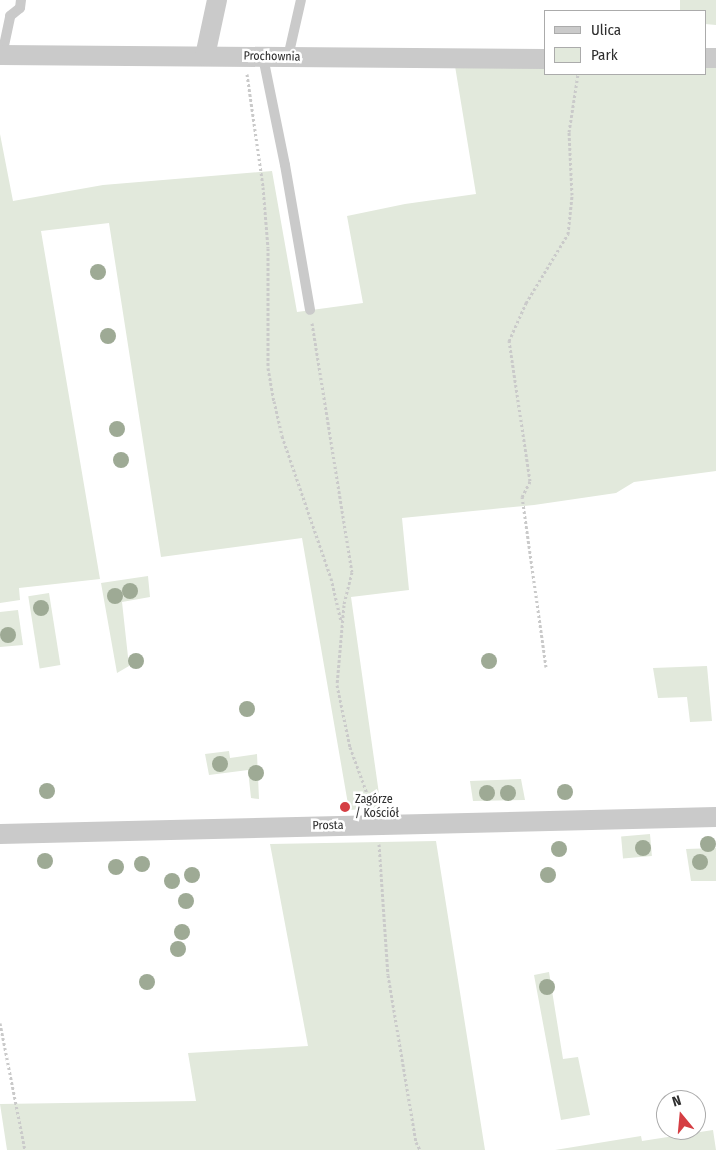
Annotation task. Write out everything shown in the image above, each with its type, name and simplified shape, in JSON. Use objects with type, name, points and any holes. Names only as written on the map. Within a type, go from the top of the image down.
[{"type":"street","points":[[205,56],[217,0]]},
{"type":"street","name":"Prochownia","points":[[1,55],[544,59]]},
{"type":"street","name":"Prosta","points":[[0,834],[716,817]]},
{"type":"lane","points":[[1,55],[10,16],[20,8],[21,0]]},
{"type":"lane","points":[[288,57],[301,0]]},
{"type":"lane","points":[[253,57],[285,165],[310,310]]},
{"type":"path","points":[[253,57],[268,248],[268,368],[282,436],[331,578],[342,626]]},
{"type":"path","points":[[546,667],[522,497],[530,480],[509,341],[526,303],[568,234],[572,196],[570,132],[578,75]]},
{"type":"path","points":[[310,310],[352,572],[344,605],[337,685],[350,747],[378,825],[388,975],[416,1142],[420,1150]]},
{"type":"path","points":[[0,1023],[25,1150]]},
{"type":"green space","points":[[680,0],[716,0],[716,25],[706,24],[706,10],[680,10]]},
{"type":"green space","points":[[455,66],[544,68],[544,75],[706,75],[706,68],[716,68],[716,471],[634,482],[616,493],[534,505],[402,518],[409,590],[351,597],[381,808],[349,810],[302,538],[161,557],[109,223],[41,231],[100,579],[19,588],[20,600],[0,603],[0,134],[13,201],[103,185],[272,171],[297,312],[363,303],[347,216],[405,204],[476,194]]},
{"type":"green space","points":[[148,576],[150,597],[122,602],[129,666],[117,673],[101,583]]},
{"type":"green space","points":[[49,593],[60,665],[40,668],[28,596]]},
{"type":"green space","points":[[18,610],[23,645],[0,647],[0,612]]},
{"type":"green space","points":[[707,666],[712,721],[690,722],[687,697],[658,698],[653,668]]},
{"type":"green space","points":[[229,751],[230,758],[257,754],[259,799],[251,798],[248,770],[209,775],[205,754]]},
{"type":"green space","points":[[521,779],[525,800],[473,801],[470,781]]},
{"type":"green space","points":[[650,834],[652,856],[623,858],[621,837]]},
{"type":"green space","points":[[436,841],[485,1150],[7,1150],[0,1104],[196,1101],[188,1053],[308,1046],[270,844]]},
{"type":"green space","points":[[716,848],[716,881],[691,881],[686,849]]},
{"type":"green space","points":[[549,972],[563,1059],[578,1057],[590,1115],[561,1120],[534,975]]},
{"type":"green space","points":[[713,1130],[716,1150],[555,1150],[641,1136],[642,1141],[656,1139],[706,1140],[706,1131]]},
{"type":"place","name":"Zagórze / Kościół","points":[[345,807]]}]
